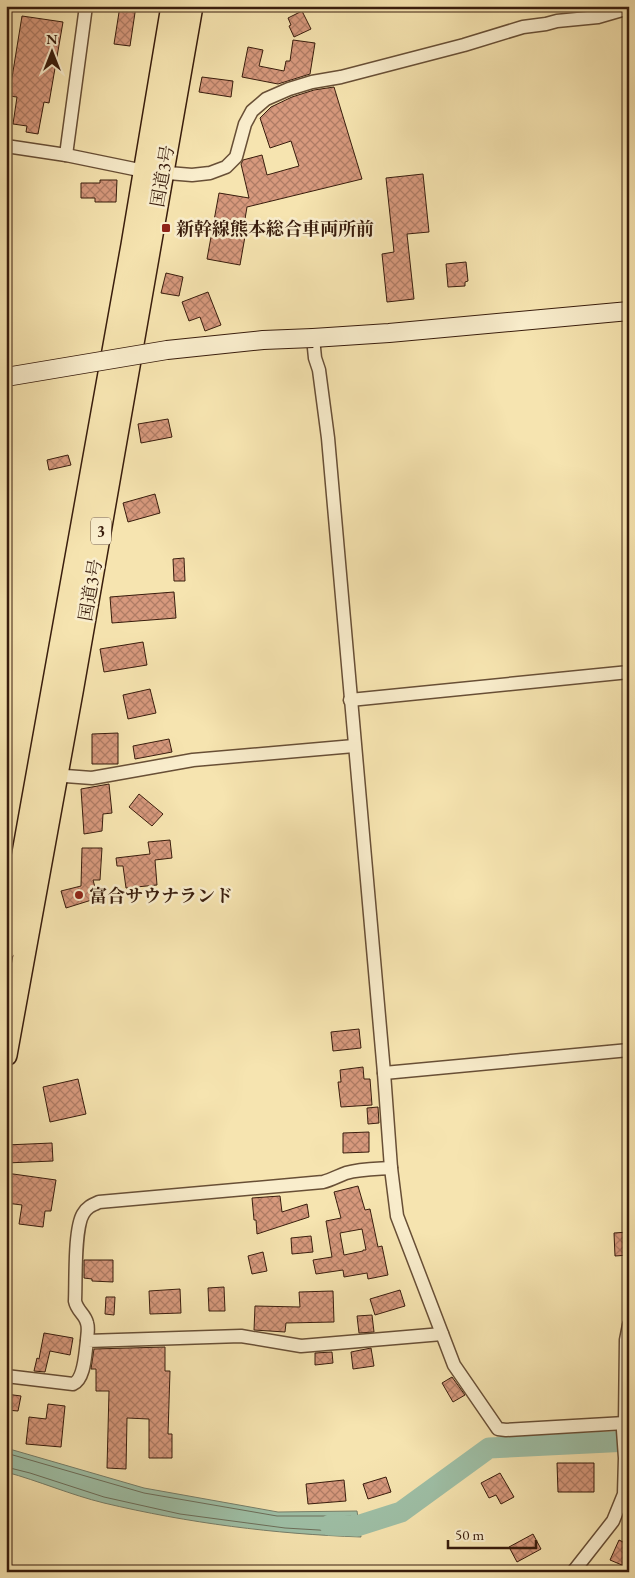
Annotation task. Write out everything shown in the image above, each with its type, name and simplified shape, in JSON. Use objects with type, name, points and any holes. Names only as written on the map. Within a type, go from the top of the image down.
[{"type":"highway","name":"国道3号","points":[[153,172],[172,6]]},
{"type":"highway","name":"国道3号","points":[[6,1054],[48,774],[153,172],[192,6]]},
{"type":"highway","name":"国道3号","points":[[6,948],[48,774]]},
{"type":"street","points":[[66,155],[86,6]]},
{"type":"street","points":[[6,146],[66,155],[153,172],[192,175],[210,173],[226,167],[236,157],[245,124],[252,110],[266,99],[288,89],[464,45],[523,27],[598,16],[629,8]]},
{"type":"street","points":[[6,376],[167,350],[263,340],[398,332],[629,311]]},
{"type":"street","points":[[313,338],[314,358],[319,370],[328,438],[391,1168],[397,1216],[454,1365],[498,1429],[624,1426]]},
{"type":"street","points":[[350,700],[629,672]]},
{"type":"street","points":[[48,774],[92,778],[193,760],[354,746]]},
{"type":"street","points":[[384,1073],[629,1050]]},
{"type":"street","points":[[6,1376],[74,1384],[82,1377],[88,1325],[77,1308],[75,1301],[78,1227],[84,1213],[91,1205],[99,1202],[323,1182],[353,1172],[391,1168]]},
{"type":"street","points":[[574,1572],[613,1521],[624,1494],[626,1340],[629,1325]]},
{"type":"street","points":[[87,1341],[241,1336],[301,1346],[442,1334]]},
{"type":"water","points":[[6,1448],[144,1488],[278,1512],[357,1511],[361,1537],[296,1533],[199,1522],[104,1503],[6,1472]]},
{"type":"building","points":[[120,6],[136,6],[130,46],[114,44]]},
{"type":"building","points":[[302,11],[311,29],[294,37],[288,18]]},
{"type":"building","points":[[22,16],[63,22],[49,103],[44,102],[38,134],[26,132],[27,126],[13,124],[17,97],[9,96]]},
{"type":"building","points":[[293,40],[315,43],[310,74],[278,84],[242,77],[248,47],[263,50],[259,66],[284,71],[286,61],[290,61]]},
{"type":"building","points":[[202,77],[233,81],[231,97],[199,92]]},
{"type":"building","points":[[334,87],[362,179],[247,207],[244,225],[247,225],[240,265],[207,259],[219,193],[249,198],[241,164],[243,160],[262,155],[267,175],[299,166],[291,141],[270,148],[260,118],[271,107],[292,97],[314,90]]},
{"type":"building","points":[[423,174],[429,232],[407,234],[414,299],[387,302],[382,254],[394,252],[386,178]]},
{"type":"building","points":[[100,180],[117,180],[116,202],[95,202],[95,198],[81,198],[81,183],[100,183]]},
{"type":"building","points":[[466,262],[468,281],[465,282],[465,286],[448,287],[446,264]]},
{"type":"building","points":[[166,273],[183,277],[179,296],[161,293]]},
{"type":"building","points":[[208,292],[221,325],[205,331],[200,317],[189,321],[182,302]]},
{"type":"building","points":[[168,419],[172,437],[141,443],[138,424]]},
{"type":"building","points":[[68,455],[71,465],[49,470],[47,460]]},
{"type":"building","points":[[155,494],[160,513],[128,522],[123,503]]},
{"type":"building","points":[[184,558],[185,581],[174,581],[173,559]]},
{"type":"building","points":[[174,592],[176,618],[112,623],[110,597]]},
{"type":"building","points":[[143,642],[147,665],[104,672],[100,649]]},
{"type":"building","points":[[150,689],[156,713],[128,719],[123,695]]},
{"type":"building","points":[[118,733],[118,764],[92,764],[92,734]]},
{"type":"building","points":[[169,739],[172,752],[135,759],[133,746]]},
{"type":"building","points":[[109,784],[112,813],[103,814],[102,831],[84,834],[81,789]]},
{"type":"building","points":[[139,794],[163,814],[152,826],[129,807]]},
{"type":"building","points":[[170,840],[172,858],[155,860],[157,885],[126,888],[123,866],[117,866],[116,858],[150,854],[148,842]]},
{"type":"building","points":[[82,848],[102,848],[100,880],[93,880],[98,898],[66,908],[61,891],[81,886]]},
{"type":"building","points":[[359,1029],[361,1048],[333,1051],[331,1032]]},
{"type":"building","points":[[363,1067],[364,1079],[370,1079],[372,1105],[341,1107],[338,1082],[341,1082],[340,1070]]},
{"type":"building","points":[[78,1079],[86,1114],[50,1122],[43,1087]]},
{"type":"building","points":[[378,1107],[379,1123],[368,1124],[367,1108]]},
{"type":"building","points":[[369,1132],[369,1152],[343,1153],[343,1133]]},
{"type":"building","points":[[52,1143],[53,1161],[6,1163],[6,1145]]},
{"type":"building","points":[[6,1173],[56,1180],[51,1211],[45,1211],[43,1227],[19,1224],[22,1205],[6,1203]]},
{"type":"building","points":[[358,1186],[365,1210],[370,1209],[378,1247],[382,1246],[388,1275],[368,1279],[367,1273],[344,1277],[343,1270],[316,1274],[313,1260],[332,1257],[326,1221],[341,1218],[334,1192]],"holes":[[[362,1229],[366,1250],[344,1255],[340,1233]]]},
{"type":"building","points":[[280,1196],[282,1212],[307,1204],[309,1217],[257,1234],[252,1198]]},
{"type":"building","points":[[629,1232],[629,1255],[615,1256],[614,1233]]},
{"type":"building","points":[[311,1236],[313,1252],[292,1254],[291,1238]]},
{"type":"building","points":[[263,1252],[267,1271],[252,1274],[248,1256]]},
{"type":"building","points":[[84,1260],[113,1260],[113,1282],[92,1281],[92,1279],[84,1278]]},
{"type":"building","points":[[224,1287],[225,1311],[209,1311],[208,1288]]},
{"type":"building","points":[[180,1289],[181,1313],[150,1314],[149,1291]]},
{"type":"building","points":[[400,1290],[405,1306],[375,1315],[370,1299]]},
{"type":"building","points":[[333,1291],[334,1322],[286,1323],[285,1332],[254,1330],[255,1306],[300,1307],[299,1292]]},
{"type":"building","points":[[106,1297],[115,1297],[114,1315],[105,1314]]},
{"type":"building","points":[[372,1315],[374,1332],[359,1333],[357,1316]]},
{"type":"building","points":[[44,1333],[73,1338],[70,1355],[50,1351],[45,1372],[34,1371],[37,1358],[39,1359]]},
{"type":"building","points":[[165,1347],[165,1371],[170,1371],[168,1434],[172,1434],[172,1458],[149,1458],[149,1419],[127,1418],[126,1469],[107,1468],[109,1391],[96,1391],[96,1369],[91,1369],[94,1349]]},
{"type":"building","points":[[371,1348],[374,1366],[353,1369],[351,1352]]},
{"type":"building","points":[[332,1352],[333,1363],[315,1365],[315,1353]]},
{"type":"building","points":[[452,1377],[465,1395],[453,1402],[442,1383]]},
{"type":"building","points":[[6,1394],[21,1396],[18,1411],[6,1410]]},
{"type":"building","points":[[48,1404],[65,1406],[61,1447],[26,1444],[29,1417],[46,1419]]},
{"type":"building","points":[[557,1463],[594,1463],[594,1492],[558,1492]]},
{"type":"building","points":[[500,1473],[514,1497],[501,1504],[496,1495],[489,1498],[481,1483]]},
{"type":"building","points":[[386,1477],[391,1492],[368,1499],[363,1484]]},
{"type":"building","points":[[344,1480],[346,1501],[308,1504],[306,1484]]},
{"type":"building","points":[[533,1534],[541,1549],[517,1562],[509,1547]]},
{"type":"building","points":[[619,1540],[629,1545],[629,1568],[610,1560]]},
{"type":"waterway","points":[[330,1525],[357,1526],[401,1512],[489,1448],[629,1441]]},
{"type":"place","name":"新幹線熊本総合車両所前","points":[[166,228]]},
{"type":"place","name":"富合サウナランド","points":[[79,895]]}]
